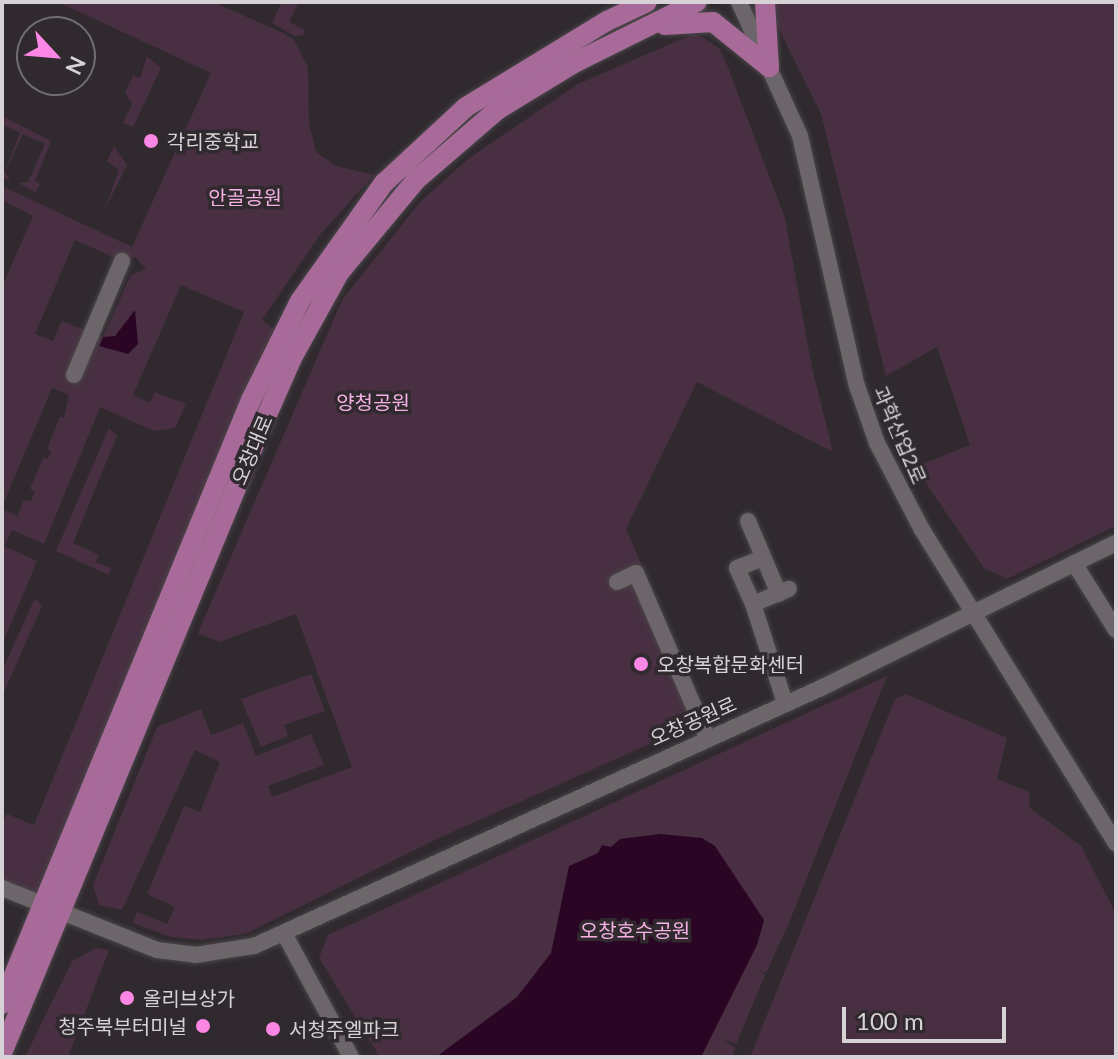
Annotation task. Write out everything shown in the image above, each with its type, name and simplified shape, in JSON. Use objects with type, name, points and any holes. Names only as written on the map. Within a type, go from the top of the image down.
[{"type":"main road","name":"오창대로","points":[[2,1004],[280,334],[344,236],[384,183],[466,107],[607,21],[647,2]]},
{"type":"main road","name":"오창대로","points":[[2,1053],[64,913],[264,420],[298,345],[339,273],[416,180],[487,118],[563,69],[697,2]]},
{"type":"main road","points":[[765,2],[769,67]]},
{"type":"main road","points":[[638,31],[687,20],[713,22],[769,67]]},
{"type":"street","name":"과학산업2로","points":[[739,2],[809,164],[866,413],[921,528],[1116,844]]},
{"type":"street","points":[[74,375],[122,261]]},
{"type":"street","points":[[748,521],[763,558],[784,592],[753,604]]},
{"type":"street","name":"오창공원로","points":[[2,888],[175,954],[219,954],[285,935],[785,703],[1116,543]]},
{"type":"street","points":[[763,558],[737,568],[753,604],[785,703]]},
{"type":"street","points":[[1074,563],[1116,630]]},
{"type":"street","points":[[617,582],[636,573],[707,737]]},
{"type":"street","points":[[285,935],[351,1057]]},
{"type":"green space","name":"안골공원","points":[[58,2],[213,2],[294,40],[308,67],[309,123],[316,152],[336,166],[374,175],[319,236],[262,320],[280,334],[44,905],[2,888],[2,823],[7,814],[34,825],[244,312],[181,285],[133,395],[150,403],[155,392],[186,404],[175,428],[154,431],[100,407],[44,544],[12,530],[4,546],[37,561],[2,645],[2,509],[17,516],[24,500],[31,501],[35,491],[30,489],[43,458],[48,459],[51,451],[47,449],[60,417],[64,418],[69,395],[52,388],[2,507],[2,287],[33,216],[2,200],[2,186],[132,247],[211,73],[96,20],[96,16],[88,16]],"holes":[[[75,240],[122,261],[135,257],[146,269],[131,275],[103,337],[62,321],[53,341],[35,334]]]},
{"type":"green space","points":[[282,2],[299,2],[289,22],[305,30],[303,35],[294,36],[272,23]]},
{"type":"green space","points":[[774,2],[1116,2],[1116,526],[1007,579],[984,568],[915,467],[970,445],[937,347],[886,376],[821,114],[771,13]]},
{"type":"green space","name":"양청공원","points":[[696,33],[719,48],[785,218],[812,368],[833,452],[697,382],[626,529],[708,718],[441,837],[245,934],[202,940],[171,937],[133,923],[137,912],[167,924],[175,907],[147,894],[184,806],[200,812],[220,762],[195,750],[122,910],[99,905],[93,885],[157,727],[201,709],[211,735],[243,723],[256,756],[311,734],[324,765],[268,786],[272,797],[352,767],[296,614],[219,642],[198,633],[342,300],[420,202],[468,159],[578,84]]},
{"type":"green space","points":[[147,56],[161,68],[133,127],[123,123],[132,104],[125,92],[133,75],[140,78]]},
{"type":"green space","points":[[2,116],[51,141],[35,181],[40,184],[36,193],[19,183],[28,182],[45,144],[23,134],[5,172],[10,180],[2,178],[20,133],[2,124]]},
{"type":"green space","points":[[114,146],[127,165],[103,213],[119,170],[107,161]]},
{"type":"green space","points":[[109,428],[117,436],[73,543],[99,555],[96,562],[111,568],[109,575],[56,551]]},
{"type":"green space","points":[[35,598],[42,606],[3,694],[2,671]]},
{"type":"green space","points":[[311,674],[325,711],[284,725],[288,736],[261,747],[241,699]]},
{"type":"green space","name":"오창호수공원","points":[[887,676],[789,923],[766,973],[759,970],[765,975],[736,1044],[724,1039],[735,1048],[732,1057],[380,1057],[319,958],[328,935]]},
{"type":"green space","points":[[906,694],[1007,738],[997,779],[1029,792],[1030,808],[1081,846],[1116,914],[1116,1057],[750,1057],[895,699]]},
{"type":"green space","points":[[96,948],[109,950],[68,1057],[25,1057],[72,961]]},
{"type":"shaded area","points":[[135,310],[138,344],[128,354],[99,346],[103,337],[115,336]]},
{"type":"shaded area","points":[[660,834],[702,838],[715,846],[764,920],[757,945],[701,1057],[436,1057],[517,997],[551,953],[569,866],[598,853],[602,845],[611,847],[620,839]]},
{"type":"place","name":"각리중학교","points":[[151,141]]},
{"type":"place","name":"오창복합문화센터","points":[[641,664]]},
{"type":"place","name":"올리브상가","points":[[127,998]]},
{"type":"place","name":"청주북부터미널","points":[[203,1026]]},
{"type":"place","name":"서청주엘파크","points":[[273,1029]]}]
